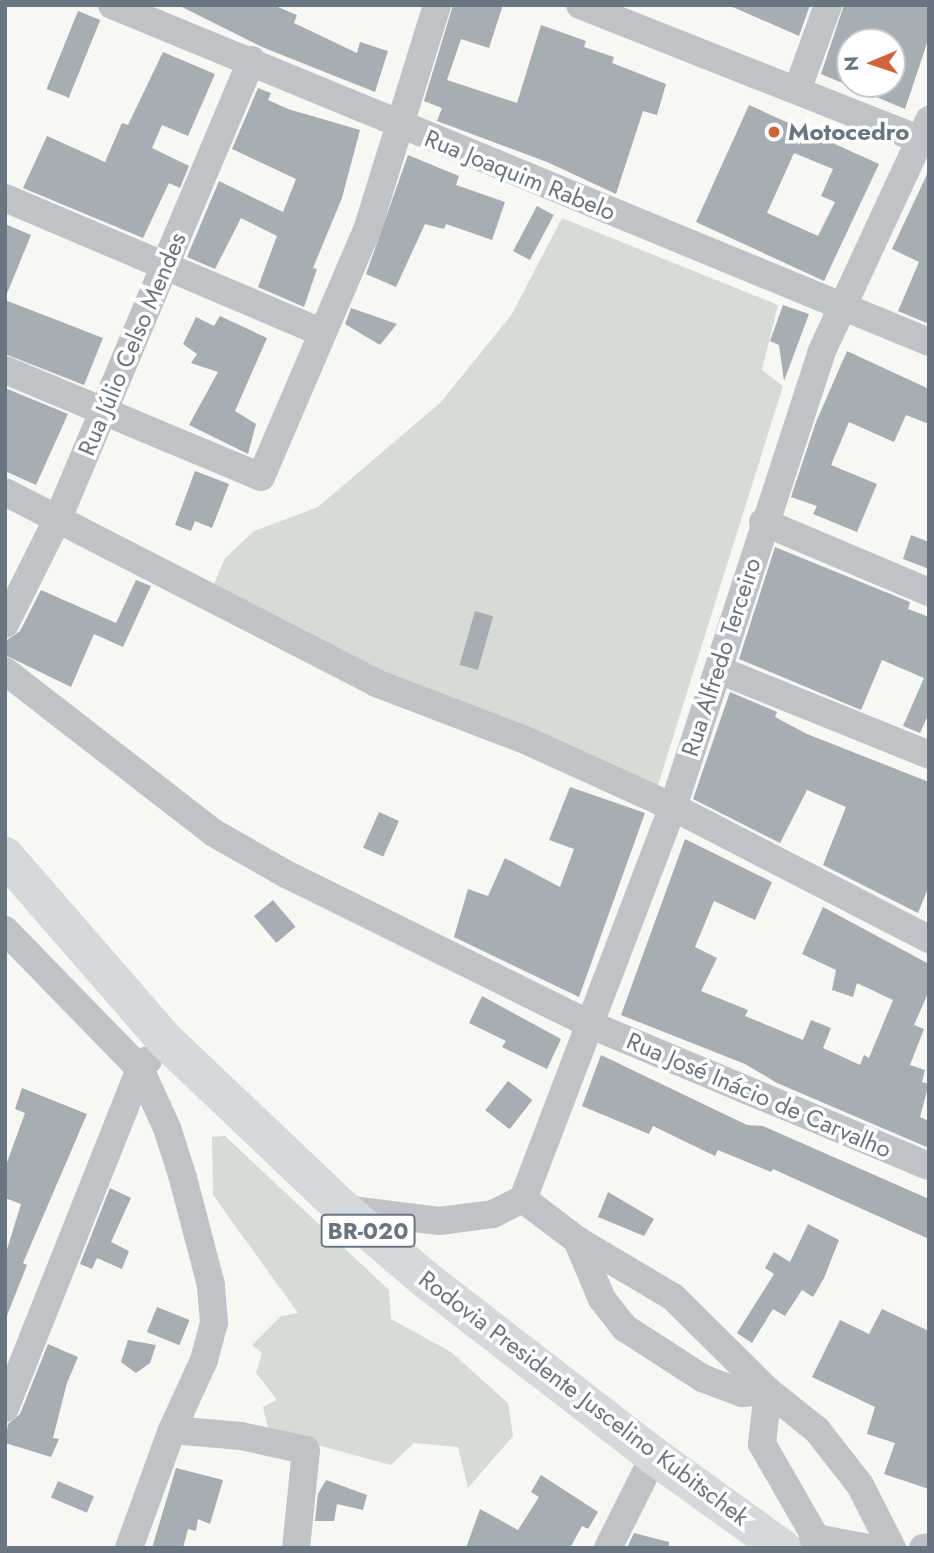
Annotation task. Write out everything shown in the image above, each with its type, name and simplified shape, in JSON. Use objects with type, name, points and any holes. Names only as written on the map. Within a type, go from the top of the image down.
[{"type":"highway","name":"Rodovia Presidente Juscelino Kubitschek","points":[[5,856],[166,1041],[343,1209],[425,1279],[654,1456],[802,1544]]},
{"type":"street","name":"Rua Joaquim Rabelo","points":[[112,5],[252,60],[399,125],[929,342]]},
{"type":"street","points":[[5,370],[261,477],[368,228],[437,5]]},
{"type":"street","points":[[580,5],[627,14],[798,89],[927,134]]},
{"type":"street","points":[[798,89],[828,5]]},
{"type":"street","name":"Rua Júlio Celso Mendes","points":[[5,624],[59,516],[252,60]]},
{"type":"street","name":"Rua Alfredo Terceiro","points":[[523,1199],[673,807],[719,670],[763,522],[840,307],[927,134]]},
{"type":"street","points":[[5,198],[323,333]]},
{"type":"street","points":[[5,492],[59,516],[376,684],[523,739],[673,807],[929,939]]},
{"type":"street","points":[[763,522],[929,592]]},
{"type":"street","points":[[719,670],[929,755]]},
{"type":"street","name":"Rua José Inácio de Carvalho","points":[[5,671],[93,735],[214,833],[286,874],[589,1024],[929,1166]]},
{"type":"street","points":[[5,930],[140,1069],[167,1128],[211,1285],[215,1322],[204,1360],[172,1430],[129,1548]]},
{"type":"street","points":[[5,1408],[140,1069],[166,1041]]},
{"type":"street","points":[[343,1209],[439,1222],[493,1214],[523,1199],[577,1240],[673,1297],[768,1391],[817,1430],[841,1457],[892,1548]]},
{"type":"street","points":[[577,1240],[602,1299],[625,1328],[702,1378],[742,1393],[768,1391]]},
{"type":"street","points":[[768,1391],[762,1444],[802,1544],[868,1548]]},
{"type":"street","points":[[172,1430],[241,1436],[306,1450],[296,1548]]},
{"type":"street","points":[[608,1548],[654,1456]]},
{"type":"street","points":[[923,1548],[929,1547]]},
{"type":"shaded area","points":[[562,218],[778,305],[762,370],[783,386],[658,785],[573,751],[517,722],[381,676],[211,591],[225,558],[254,531],[318,507],[441,402],[512,314]]},
{"type":"shaded area","points":[[225,1136],[389,1290],[391,1319],[451,1352],[508,1403],[513,1436],[468,1488],[458,1447],[414,1443],[391,1465],[269,1432],[263,1407],[277,1400],[256,1373],[262,1353],[252,1345],[281,1316],[298,1313],[213,1195],[212,1137]]},
{"type":"building","points":[[178,5],[273,5],[297,15],[294,23],[357,53],[360,42],[388,51],[375,92],[262,47]]},
{"type":"building","points":[[453,5],[503,5],[489,48],[461,39],[447,80],[517,103],[541,25],[586,41],[584,47],[614,57],[612,63],[666,84],[657,115],[643,111],[616,194],[547,162],[437,121],[442,108],[424,101]]},
{"type":"building","points":[[728,5],[810,5],[799,36]]},
{"type":"building","points":[[844,5],[929,5],[929,37],[905,109],[879,98],[906,98],[906,28],[836,28]]},
{"type":"building","points":[[78,11],[100,20],[69,98],[47,89]]},
{"type":"building","points":[[836,29],[836,80],[821,74]]},
{"type":"building","points":[[163,52],[215,74],[188,136],[162,125],[152,148],[189,166],[180,188],[169,183],[143,238],[23,188],[47,136],[105,162],[122,123],[128,125]]},
{"type":"building","points":[[258,88],[271,93],[268,100],[288,109],[360,130],[342,198],[313,268],[317,269],[304,307],[258,287],[277,236],[241,218],[215,269],[187,257],[219,181],[283,212],[296,179],[232,149]]},
{"type":"building","points":[[749,105],[879,164],[824,281],[696,222]],"holes":[[[794,153],[833,169],[821,196],[835,202],[818,236],[767,213]]]},
{"type":"building","points":[[408,155],[459,176],[456,185],[505,202],[492,240],[446,224],[444,229],[425,224],[396,287],[366,274]]},
{"type":"building","points":[[929,170],[929,324],[898,311],[919,262],[892,249]]},
{"type":"building","points":[[537,206],[554,215],[530,260],[513,251]]},
{"type":"building","points":[[5,224],[31,235],[6,296],[5,296]]},
{"type":"building","points":[[5,300],[103,338],[84,385],[5,354]]},
{"type":"building","points":[[783,305],[809,314],[784,381],[779,345],[770,341]]},
{"type":"building","points":[[351,308],[397,324],[380,345],[345,324]]},
{"type":"building","points":[[220,316],[267,338],[235,411],[256,424],[248,454],[189,425],[218,372],[191,363],[197,354],[183,344],[196,317],[214,326]]},
{"type":"building","points":[[847,351],[929,389],[929,424],[906,415],[894,442],[849,422],[831,465],[877,484],[857,532],[813,514],[817,506],[791,497],[816,422]]},
{"type":"building","points":[[5,388],[68,414],[36,485],[5,471]]},
{"type":"building","points":[[195,471],[229,484],[212,528],[195,521],[191,531],[175,525]]},
{"type":"building","points":[[911,535],[929,542],[929,569],[903,559]]},
{"type":"building","points":[[775,547],[910,602],[908,609],[929,617],[929,713],[920,733],[903,726],[924,678],[882,660],[861,710],[739,659]]},
{"type":"building","points":[[136,580],[151,586],[123,647],[94,634],[71,687],[5,655],[7,640],[20,631],[41,590],[116,623]]},
{"type":"building","points":[[475,611],[493,616],[478,670],[460,665]]},
{"type":"building","points":[[730,692],[777,712],[775,717],[807,734],[929,782],[929,886],[918,913],[823,865],[846,807],[807,790],[780,843],[693,799]]},
{"type":"building","points":[[570,787],[645,813],[579,997],[454,937],[468,889],[488,896],[505,858],[560,887],[574,849],[549,840]]},
{"type":"building","points":[[379,812],[399,821],[383,857],[363,848]]},
{"type":"building","points":[[685,839],[772,882],[755,920],[714,901],[695,947],[717,958],[701,991],[748,1010],[745,1016],[803,1040],[811,1020],[831,1028],[823,1048],[860,1065],[864,1055],[869,1058],[893,1000],[857,983],[853,997],[832,990],[836,970],[802,954],[823,907],[929,964],[929,991],[914,1025],[924,1029],[910,1065],[925,1070],[922,1082],[929,1084],[920,1117],[929,1121],[929,1148],[777,1083],[745,1064],[621,1015]]},
{"type":"building","points":[[273,900],[295,927],[276,943],[254,916]]},
{"type":"building","points":[[482,996],[561,1039],[547,1069],[502,1047],[506,1041],[469,1023]]},
{"type":"building","points":[[601,1055],[747,1125],[763,1126],[929,1199],[929,1239],[773,1169],[771,1172],[718,1150],[715,1156],[653,1126],[649,1134],[582,1106]]},
{"type":"building","points":[[508,1081],[532,1100],[510,1129],[485,1110]]},
{"type":"building","points":[[22,1088],[87,1114],[23,1263],[27,1265],[6,1318],[5,1256],[21,1204],[5,1198],[5,1168],[25,1113],[15,1109]]},
{"type":"building","points":[[110,1188],[131,1198],[111,1242],[129,1251],[122,1269],[97,1258],[92,1269],[80,1264]]},
{"type":"building","points":[[608,1192],[654,1219],[644,1236],[598,1217]]},
{"type":"building","points":[[808,1224],[839,1240],[824,1278],[813,1297],[802,1290],[785,1316],[773,1309],[752,1343],[737,1333],[774,1274],[765,1268],[774,1252],[790,1262]]},
{"type":"building","points":[[157,1307],[189,1320],[179,1345],[147,1332]]},
{"type":"building","points":[[882,1309],[929,1331],[929,1489],[884,1474],[895,1443],[867,1434],[875,1407],[812,1377],[840,1320],[869,1334]]},
{"type":"building","points":[[128,1340],[156,1345],[150,1363],[136,1373],[121,1362]]},
{"type":"building","points":[[48,1344],[78,1357],[67,1383],[53,1438],[59,1439],[51,1457],[5,1443],[8,1424],[20,1414]]},
{"type":"building","points":[[176,1468],[223,1480],[210,1524],[198,1519],[196,1531],[188,1529],[183,1548],[152,1548]]},
{"type":"building","points":[[541,1475],[598,1512],[588,1529],[582,1526],[570,1548],[466,1548],[480,1509],[518,1530],[539,1497],[531,1492]]},
{"type":"building","points":[[326,1480],[367,1495],[363,1510],[337,1504],[334,1521],[315,1521],[318,1494]]},
{"type":"building","points":[[58,1481],[94,1496],[87,1513],[51,1498]]},
{"type":"building","points":[[634,1533],[669,1542],[669,1548],[627,1548]]},
{"type":"place","name":"Motocedro","points":[[774,132]]}]
